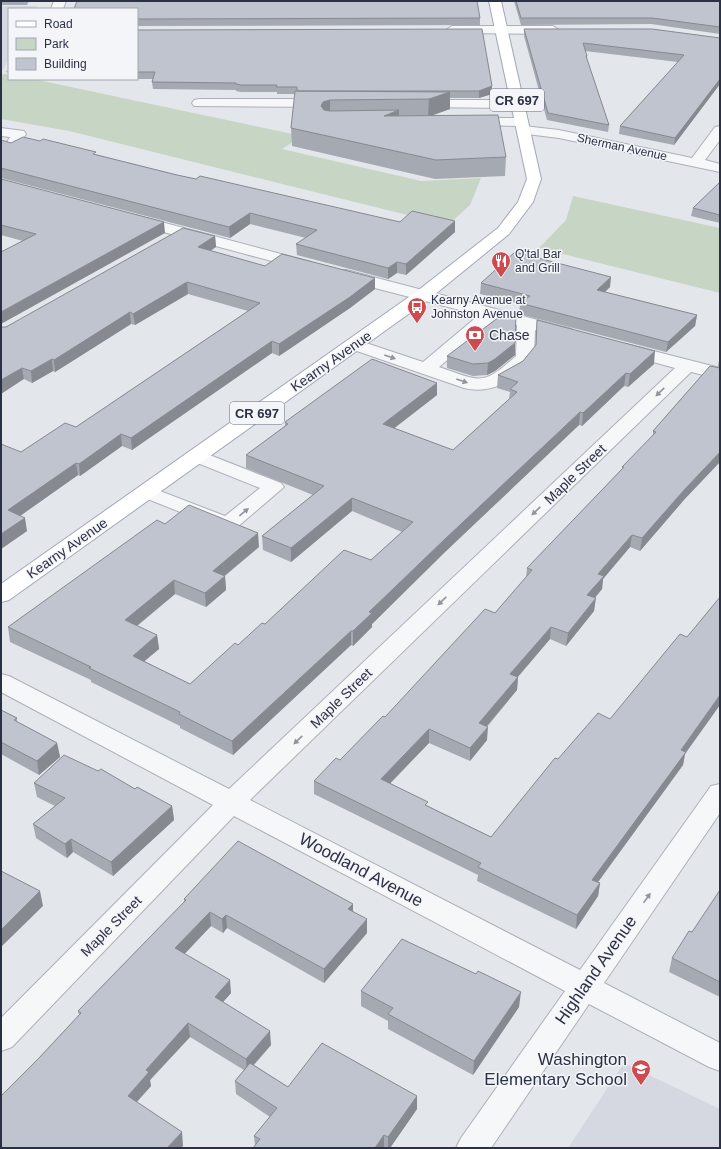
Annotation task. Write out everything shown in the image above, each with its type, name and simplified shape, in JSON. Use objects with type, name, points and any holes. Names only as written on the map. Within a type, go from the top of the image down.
[{"type":"main road","name":"CR 697","points":[[495,1],[522,126]]},
{"type":"main road","name":"Kearny Avenue","points":[[1,596],[422,296],[498,236],[513,220],[532,190],[534,179],[522,126]]},
{"type":"street","points":[[440,30],[565,30]]},
{"type":"street","points":[[199,103],[334,103]]},
{"type":"street","points":[[406,104],[518,104]]},
{"type":"street","name":"Sherman Avenue","points":[[458,122],[522,126],[720,168]]},
{"type":"street","points":[[696,162],[720,130]]},
{"type":"street","points":[[1,132],[19,134],[11,147]]},
{"type":"street","points":[[121,216],[580,337]]},
{"type":"street","points":[[159,244],[181,232]]},
{"type":"street","points":[[425,369],[491,314]]},
{"type":"street","points":[[354,344],[471,384],[486,385],[497,382],[525,357],[526,323]]},
{"type":"street","points":[[611,345],[720,374]]},
{"type":"street","name":"Maple Street","points":[[1,1038],[232,802],[688,365]]},
{"type":"street","points":[[147,492],[228,525],[274,487],[197,456]]},
{"type":"street","name":"Woodland Avenue","points":[[1,682],[720,1058]]},
{"type":"street","name":"Highland Avenue","points":[[472,1148],[720,793]]},
{"type":"path","points":[[1,83],[8,69]]},
{"type":"shaded area","points":[[1,6],[37,6],[36,8],[8,8],[8,61],[1,73]]},
{"type":"shaded area","name":"Washington Elementary School","points":[[624,1063],[720,1109],[720,1148],[568,1148]]},
{"type":"green space","points":[[1,74],[8,75],[8,80],[38,80],[302,136],[282,149],[421,181],[481,178],[470,205],[448,225],[69,131],[1,119]]},
{"type":"green space","points":[[573,196],[720,228],[720,293],[539,248],[566,220]]},
{"type":"building","points":[[77,1],[477,1],[480,18],[138,19],[138,8],[74,8]]},
{"type":"building","points":[[516,1],[720,1],[720,27],[652,18],[521,18]]},
{"type":"building","points":[[482,29],[492,86],[479,91],[297,91],[297,87],[276,87],[277,85],[152,82],[155,72],[138,72],[138,30]]},
{"type":"building","points":[[524,29],[652,29],[720,38],[720,79],[675,138],[620,126],[684,55],[583,43],[609,125],[548,113]]},
{"type":"building","points":[[295,91],[450,92],[429,99],[330,100],[323,102],[321,106],[324,110],[330,111],[399,110],[384,116],[498,115],[506,157],[436,160],[291,128]]},
{"type":"building","points":[[23,137],[40,141],[43,139],[96,152],[93,154],[177,175],[196,179],[200,176],[400,222],[412,211],[455,221],[406,264],[397,262],[388,268],[296,244],[317,230],[250,213],[229,227],[1,168],[1,140],[11,143]]},
{"type":"building","points":[[1,179],[164,222],[1,312],[1,252],[36,234],[1,225]]},
{"type":"building","points":[[720,182],[720,215],[693,208]]},
{"type":"building","points":[[183,228],[215,236],[198,247],[265,266],[282,254],[375,278],[350,297],[279,344],[272,341],[131,438],[121,434],[79,464],[76,463],[8,510],[25,518],[1,534],[1,444],[21,452],[65,423],[76,427],[260,303],[187,282],[133,314],[130,312],[54,360],[52,359],[31,371],[22,368],[1,380],[1,327],[6,327]]},
{"type":"building","points":[[515,252],[611,277],[597,290],[697,315],[668,342],[520,303],[530,296],[481,283]]},
{"type":"building","points":[[507,311],[516,314],[515,343],[495,359],[488,363],[473,364],[447,356]]},
{"type":"building","points":[[537,320],[655,351],[630,374],[626,373],[583,413],[580,412],[369,612],[372,613],[353,631],[351,631],[232,741],[179,714],[180,712],[8,627],[157,520],[165,524],[189,505],[258,533],[213,571],[225,576],[205,593],[174,580],[125,620],[157,635],[133,656],[190,684],[235,643],[238,645],[262,623],[265,624],[344,550],[371,560],[413,522],[352,498],[291,548],[262,536],[324,486],[246,455],[288,424],[285,422],[372,359],[437,383],[383,424],[453,450],[517,392],[510,389],[518,382],[498,375],[523,361],[536,345]]},
{"type":"building","points":[[710,366],[720,368],[720,452],[642,538],[632,535],[598,574],[604,576],[587,595],[596,598],[568,633],[551,627],[510,674],[518,677],[479,723],[488,727],[470,748],[429,729],[381,779],[428,802],[425,805],[491,837],[555,758],[558,759],[598,713],[610,719],[680,634],[687,637],[720,597],[720,695],[681,750],[686,752],[592,880],[600,883],[577,915],[478,867],[481,863],[314,781],[336,758],[340,760],[383,716],[385,717],[485,609],[495,613],[532,570],[527,568],[656,432],[653,431]]},
{"type":"building","points":[[1,710],[17,718],[14,720],[57,743],[37,761],[1,742]]},
{"type":"building","points":[[64,755],[98,771],[101,769],[135,789],[137,787],[172,806],[111,862],[71,839],[65,844],[33,824],[65,798],[34,783]]},
{"type":"building","points":[[238,841],[353,904],[348,909],[367,919],[324,969],[226,915],[222,919],[210,912],[175,948],[230,980],[215,997],[270,1031],[246,1059],[188,1023],[146,1070],[149,1072],[128,1096],[182,1132],[167,1148],[1,1148],[1,1096],[81,1013],[78,1011],[186,900],[184,899]]},
{"type":"building","points":[[1,871],[40,891],[1,930]]},
{"type":"building","points":[[720,890],[720,982],[672,958],[689,931],[692,932]]},
{"type":"building","points":[[402,939],[476,974],[478,971],[521,992],[474,1061],[388,1014],[393,1008],[361,991]]},
{"type":"building","points":[[322,1043],[417,1096],[388,1137],[384,1135],[375,1148],[253,1148],[260,1139],[254,1136],[277,1108],[235,1081],[250,1063],[288,1087]]},
{"type":"place","name":"Q'tal Bar and Grill","points":[[501,278]]},
{"type":"place","name":"Kearny Avenue at Johnston Avenue","points":[[417,324]]},
{"type":"place","name":"Chase","points":[[475,352]]},
{"type":"place","name":"Washington Elementary School","points":[[641,1086]]}]
